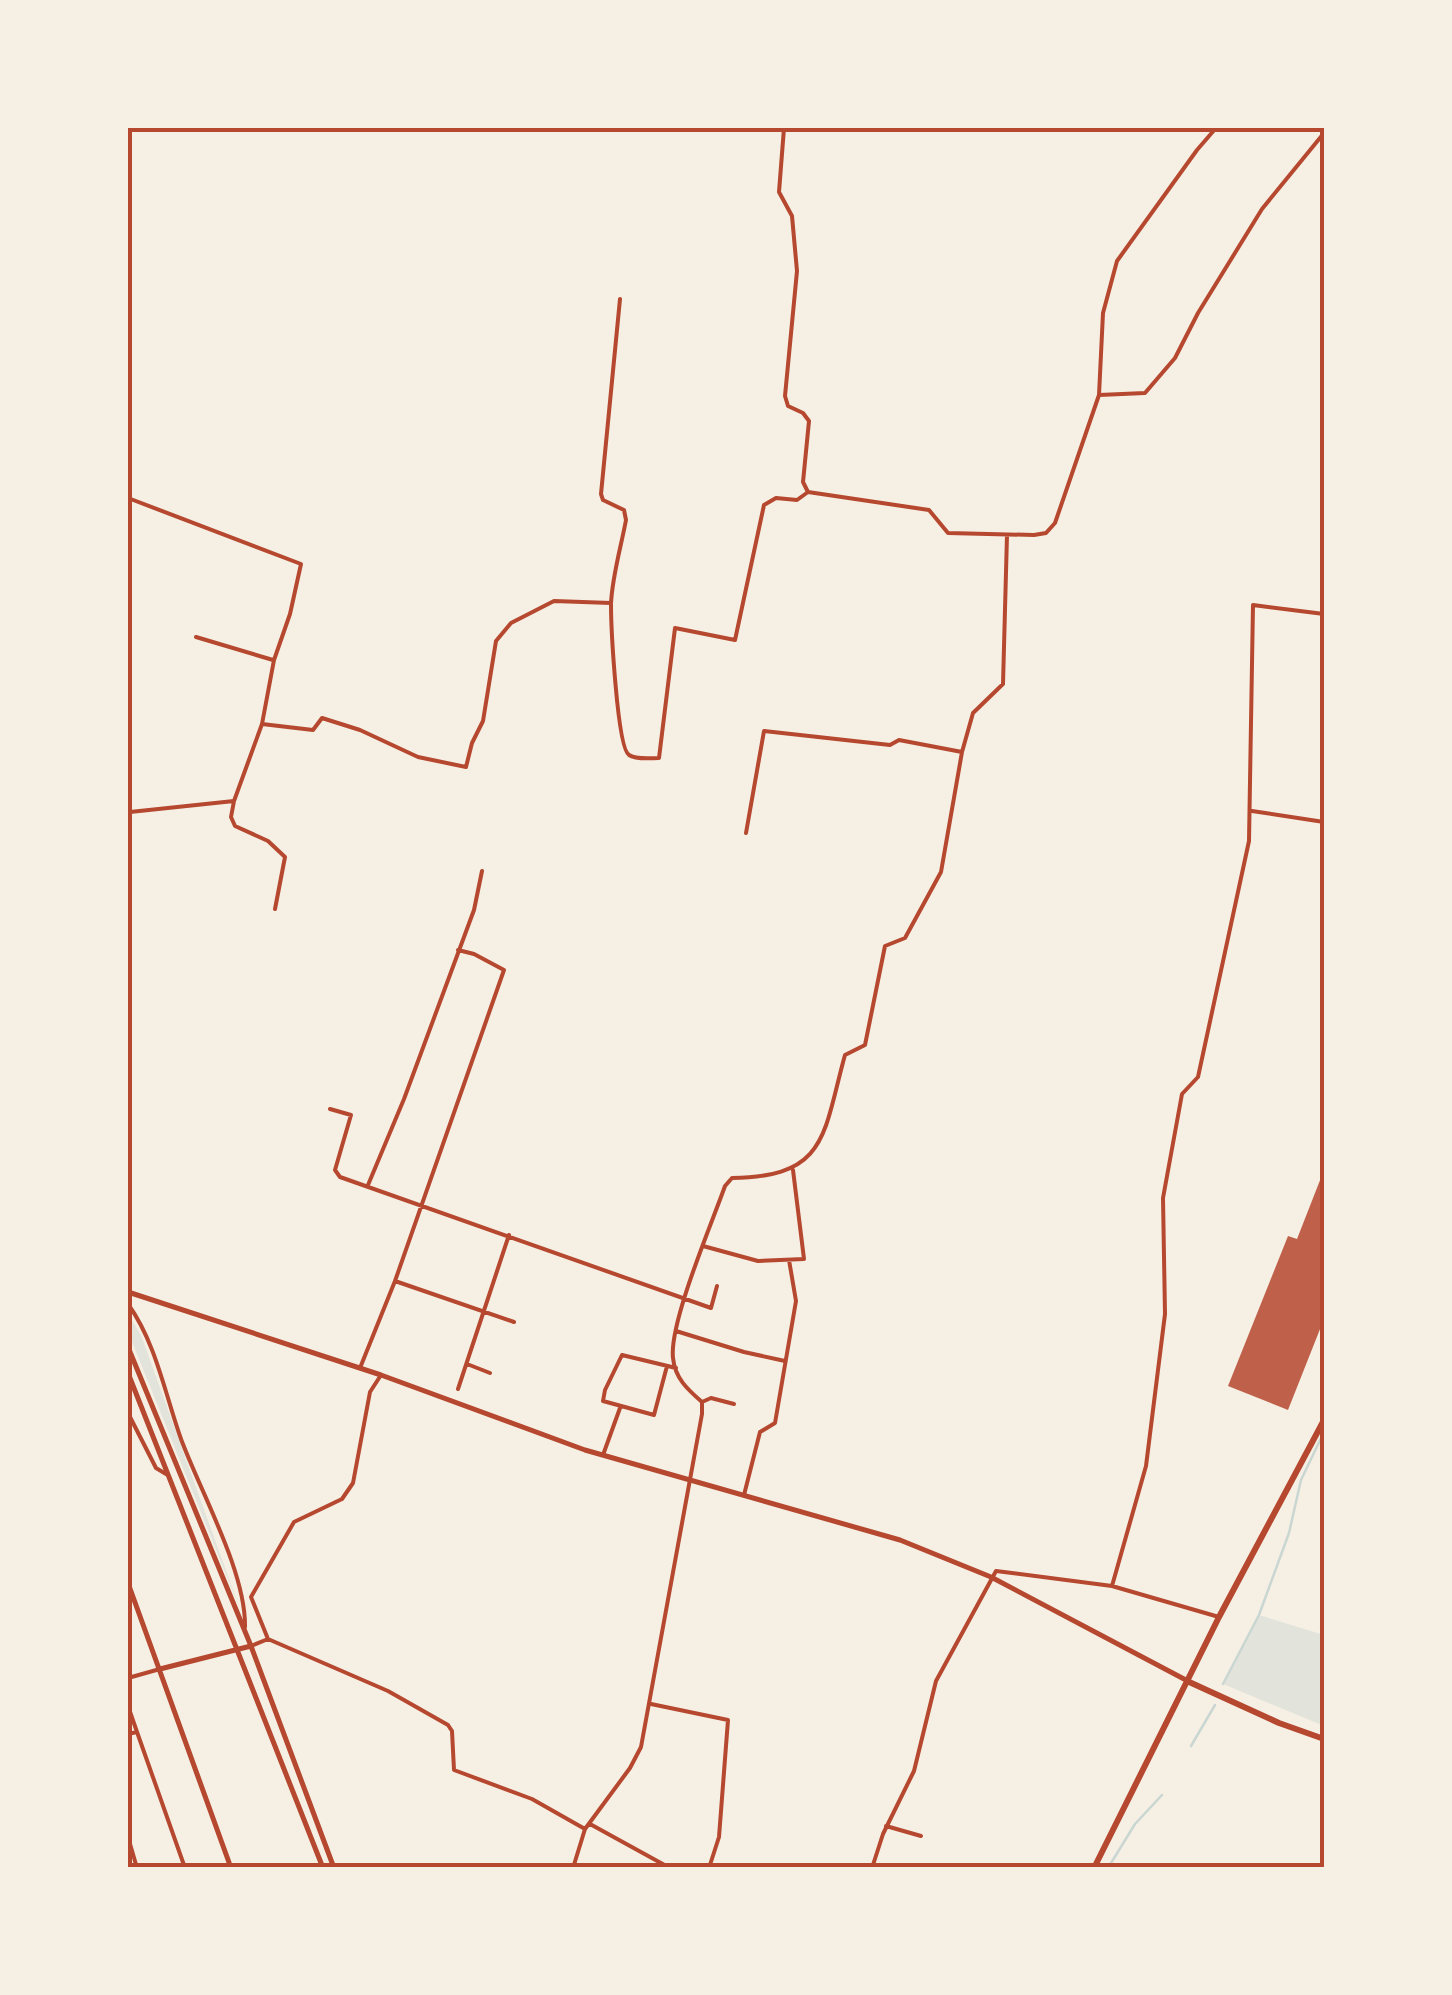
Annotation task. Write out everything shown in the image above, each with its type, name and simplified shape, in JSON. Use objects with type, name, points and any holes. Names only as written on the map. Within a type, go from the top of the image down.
[{"type":"main road","points":[[1094,1868],[1186,1680],[1324,1420]]},
{"type":"main road","points":[[1186,1680],[1279,1724],[1324,1740]]},
{"type":"street","points":[[784,128],[780,192],[792,216],[797,272],[785,396],[788,406],[803,412],[809,422],[803,482],[808,492]]},
{"type":"street","points":[[620,300],[602,494],[602,500],[624,510],[626,520],[611,603],[617,674],[615,704],[624,752],[631,757],[659,758],[675,628],[736,640],[764,505],[776,498],[797,500],[808,492],[930,510],[948,533],[1046,533],[1054,523],[1099,395],[1103,313],[1117,261],[1216,128]]},
{"type":"street","points":[[1099,395],[1144,392],[1175,358],[1262,209],[1324,133]]},
{"type":"street","points":[[128,498],[301,564],[274,660],[262,724],[230,817],[235,826],[283,852],[275,909]]},
{"type":"street","points":[[702,1402],[683,1386],[673,1356],[676,1330],[703,1246],[725,1186],[732,1178],[768,1178],[793,1170],[814,1150],[824,1130],[845,1055],[865,1046],[885,946],[905,938],[941,872],[962,752],[973,713],[1003,684],[1008,535]]},
{"type":"street","points":[[262,724],[312,730],[322,718],[418,756],[466,768],[483,721],[496,641],[511,623],[554,601],[611,603]]},
{"type":"street","points":[[1112,1586],[1146,1466],[1165,1314],[1164,1198],[1182,1094],[1198,1077],[1239,897],[1252,811],[1249,718],[1254,605],[1324,614]]},
{"type":"street","points":[[196,636],[274,660]]},
{"type":"street","points":[[746,833],[764,731],[890,744],[900,740],[962,752]]},
{"type":"street","points":[[128,824],[130,812],[234,801]]},
{"type":"street","points":[[1252,811],[1324,822]]},
{"type":"street","points":[[368,1185],[474,910],[482,871]]},
{"type":"street","points":[[360,1368],[395,1281],[504,970],[458,950]]},
{"type":"street","points":[[330,1108],[352,1115],[335,1170],[340,1177],[685,1301],[711,1308],[717,1286]]},
{"type":"street","points":[[703,1246],[758,1261],[804,1259],[793,1170]]},
{"type":"street","points":[[458,1389],[509,1235]]},
{"type":"street","points":[[744,1495],[760,1432],[774,1424],[796,1301],[789,1260]]},
{"type":"street","points":[[395,1281],[514,1322]]},
{"type":"street","points":[[128,1292],[382,1375],[603,1455],[900,1540],[992,1577],[1186,1680]]},
{"type":"street","points":[[128,1304],[143,1325],[182,1440],[246,1605],[245,1632]]},
{"type":"street","points":[[676,1330],[785,1361]]},
{"type":"street","points":[[128,1346],[252,1646],[334,1868]]},
{"type":"street","points":[[666,1366],[654,1414],[603,1401],[622,1355],[676,1368]]},
{"type":"street","points":[[467,1364],[490,1372]]},
{"type":"street","points":[[128,1373],[324,1868]]},
{"type":"street","points":[[382,1375],[370,1392],[352,1483],[342,1500],[294,1522],[250,1597],[268,1639],[388,1692],[448,1725],[452,1731],[454,1770],[532,1800],[670,1868]]},
{"type":"street","points":[[702,1402],[711,1398],[734,1404]]},
{"type":"street","points":[[573,1868],[587,1826],[642,1747],[702,1402]]},
{"type":"street","points":[[603,1455],[620,1406]]},
{"type":"street","points":[[128,1412],[156,1468],[166,1474]]},
{"type":"street","points":[[872,1868],[886,1826],[914,1771],[936,1681],[996,1571],[1112,1586],[1219,1617]]},
{"type":"street","points":[[128,1583],[231,1868]]},
{"type":"street","points":[[128,1678],[238,1651],[268,1639]]},
{"type":"street","points":[[650,1704],[728,1720],[719,1838],[710,1868]]},
{"type":"street","points":[[128,1706],[185,1868]]},
{"type":"street","points":[[128,1734],[137,1732]]},
{"type":"street","points":[[886,1826],[921,1836]]},
{"type":"street","points":[[128,1838],[137,1868]]},
{"type":"shaded area","points":[[128,1314],[141,1335],[240,1609],[128,1332]]},
{"type":"shaded area","points":[[1259,1615],[1324,1635],[1324,1726],[1223,1684]]},
{"type":"building","points":[[1324,1170],[1324,1319],[1288,1410],[1228,1386],[1288,1236],[1297,1239]]},
{"type":"waterway","points":[[1223,1684],[1259,1615],[1289,1533],[1301,1480],[1324,1432]]},
{"type":"waterway","points":[[1191,1746],[1215,1705]]},
{"type":"waterway","points":[[1108,1868],[1135,1824],[1162,1795]]},
{"type":"waterway","points":[[128,1852],[132,1868]]}]
